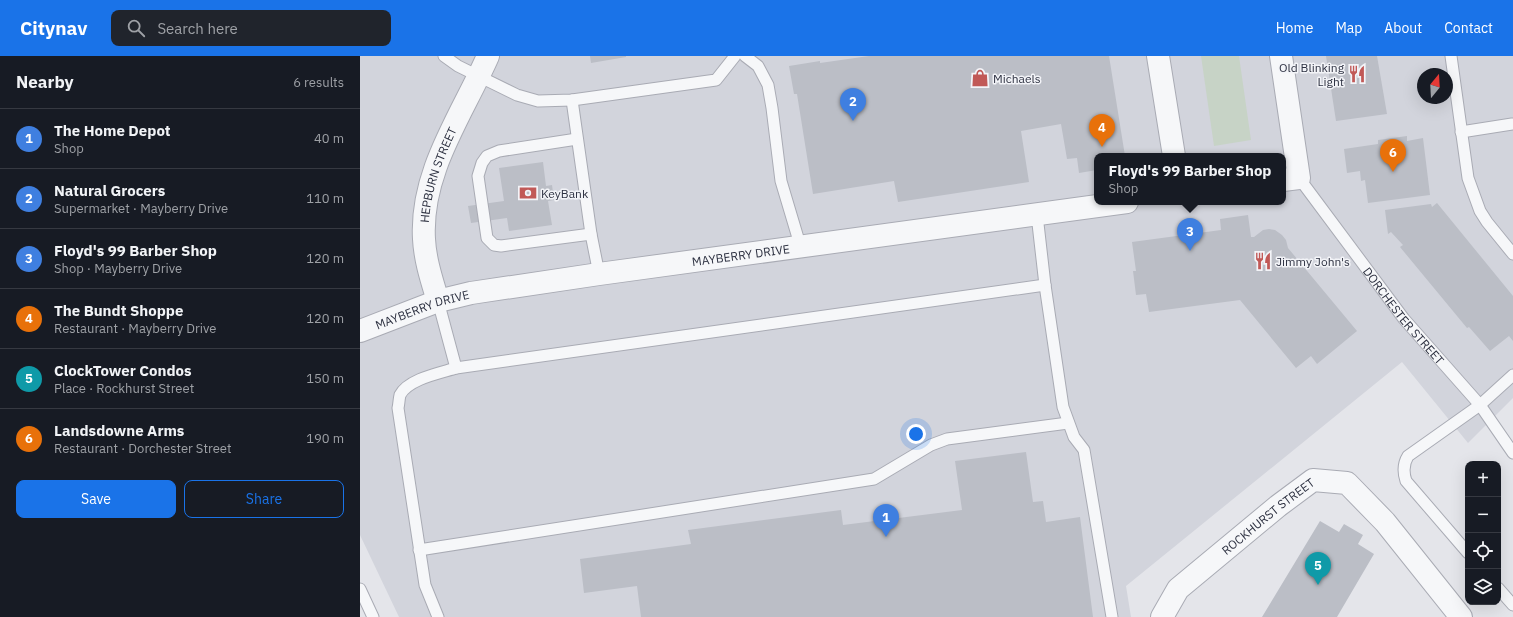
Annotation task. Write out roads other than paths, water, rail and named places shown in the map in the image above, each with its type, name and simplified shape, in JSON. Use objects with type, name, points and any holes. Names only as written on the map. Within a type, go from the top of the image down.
[{"type":"street","name":"HEPBURN STREET","points":[[438,301],[428,268],[424,240],[423,226],[427,195],[438,159],[488,56]]},
{"type":"street","points":[[1158,56],[1174,153]]},
{"type":"street","name":"DORCHESTER STREET","points":[[1281,56],[1291,179]]},
{"type":"street","name":"MAYBERRY DRIVE","points":[[360,331],[438,301],[471,293],[599,274],[801,248],[1106,205]]},
{"type":"street","name":"ROCKHURST STREET","points":[[1162,617],[1178,589],[1278,506],[1313,480],[1348,482],[1385,522],[1461,617]]},
{"type":"lane","points":[[444,56],[458,66],[502,89],[528,99],[553,101],[572,100],[716,80],[735,56]]},
{"type":"lane","points":[[745,56],[758,66],[768,85],[781,181],[801,248]]},
{"type":"lane","points":[[1451,56],[1468,178],[1480,211],[1513,254]]},
{"type":"lane","points":[[572,100],[591,234],[599,274]]},
{"type":"lane","points":[[1461,132],[1512,124]]},
{"type":"lane","points":[[577,140],[499,151],[487,156],[482,163],[478,176],[487,238],[494,245],[501,246],[591,234]]},
{"type":"lane","name":"DORCHESTER STREET","points":[[1291,179],[1404,319],[1480,405],[1513,453]]},
{"type":"lane","points":[[1037,215],[1045,285],[1063,407],[1074,437],[1084,450],[1112,617]]},
{"type":"lane","points":[[438,617],[425,585],[398,408],[400,395],[410,384],[423,378],[456,368],[1045,285]]},
{"type":"lane","points":[[438,301],[456,368]]},
{"type":"lane","points":[[1465,550],[1406,481],[1404,468],[1405,461],[1408,456],[1480,405],[1513,375]]},
{"type":"lane","points":[[419,550],[874,478],[931,445],[947,439],[1068,423]]},
{"type":"lane","points":[[1501,591],[1513,605]]},
{"type":"lane","points":[[361,593],[373,617]]},
{"type":"place","name":"Old Blinking Light","points":[[1357,74]]},
{"type":"place","name":"Michaels","points":[[980,78]]},
{"type":"place","name":"Natural Grocers","points":[[853,121]]},
{"type":"place","name":"The Bundt Shoppe","points":[[1102,147]]},
{"type":"place","name":"Landsdowne Arms","points":[[1393,172]]},
{"type":"place","name":"KeyBank","points":[[528,193]]},
{"type":"place","name":"Floyd's 99 Barber Shop","points":[[1190,251]]},
{"type":"place","name":"Jimmy John's","points":[[1263,261]]},
{"type":"place","name":"The Home Depot","points":[[886,537]]},
{"type":"place","name":"ClockTower Condos","points":[[1318,585]]}]
